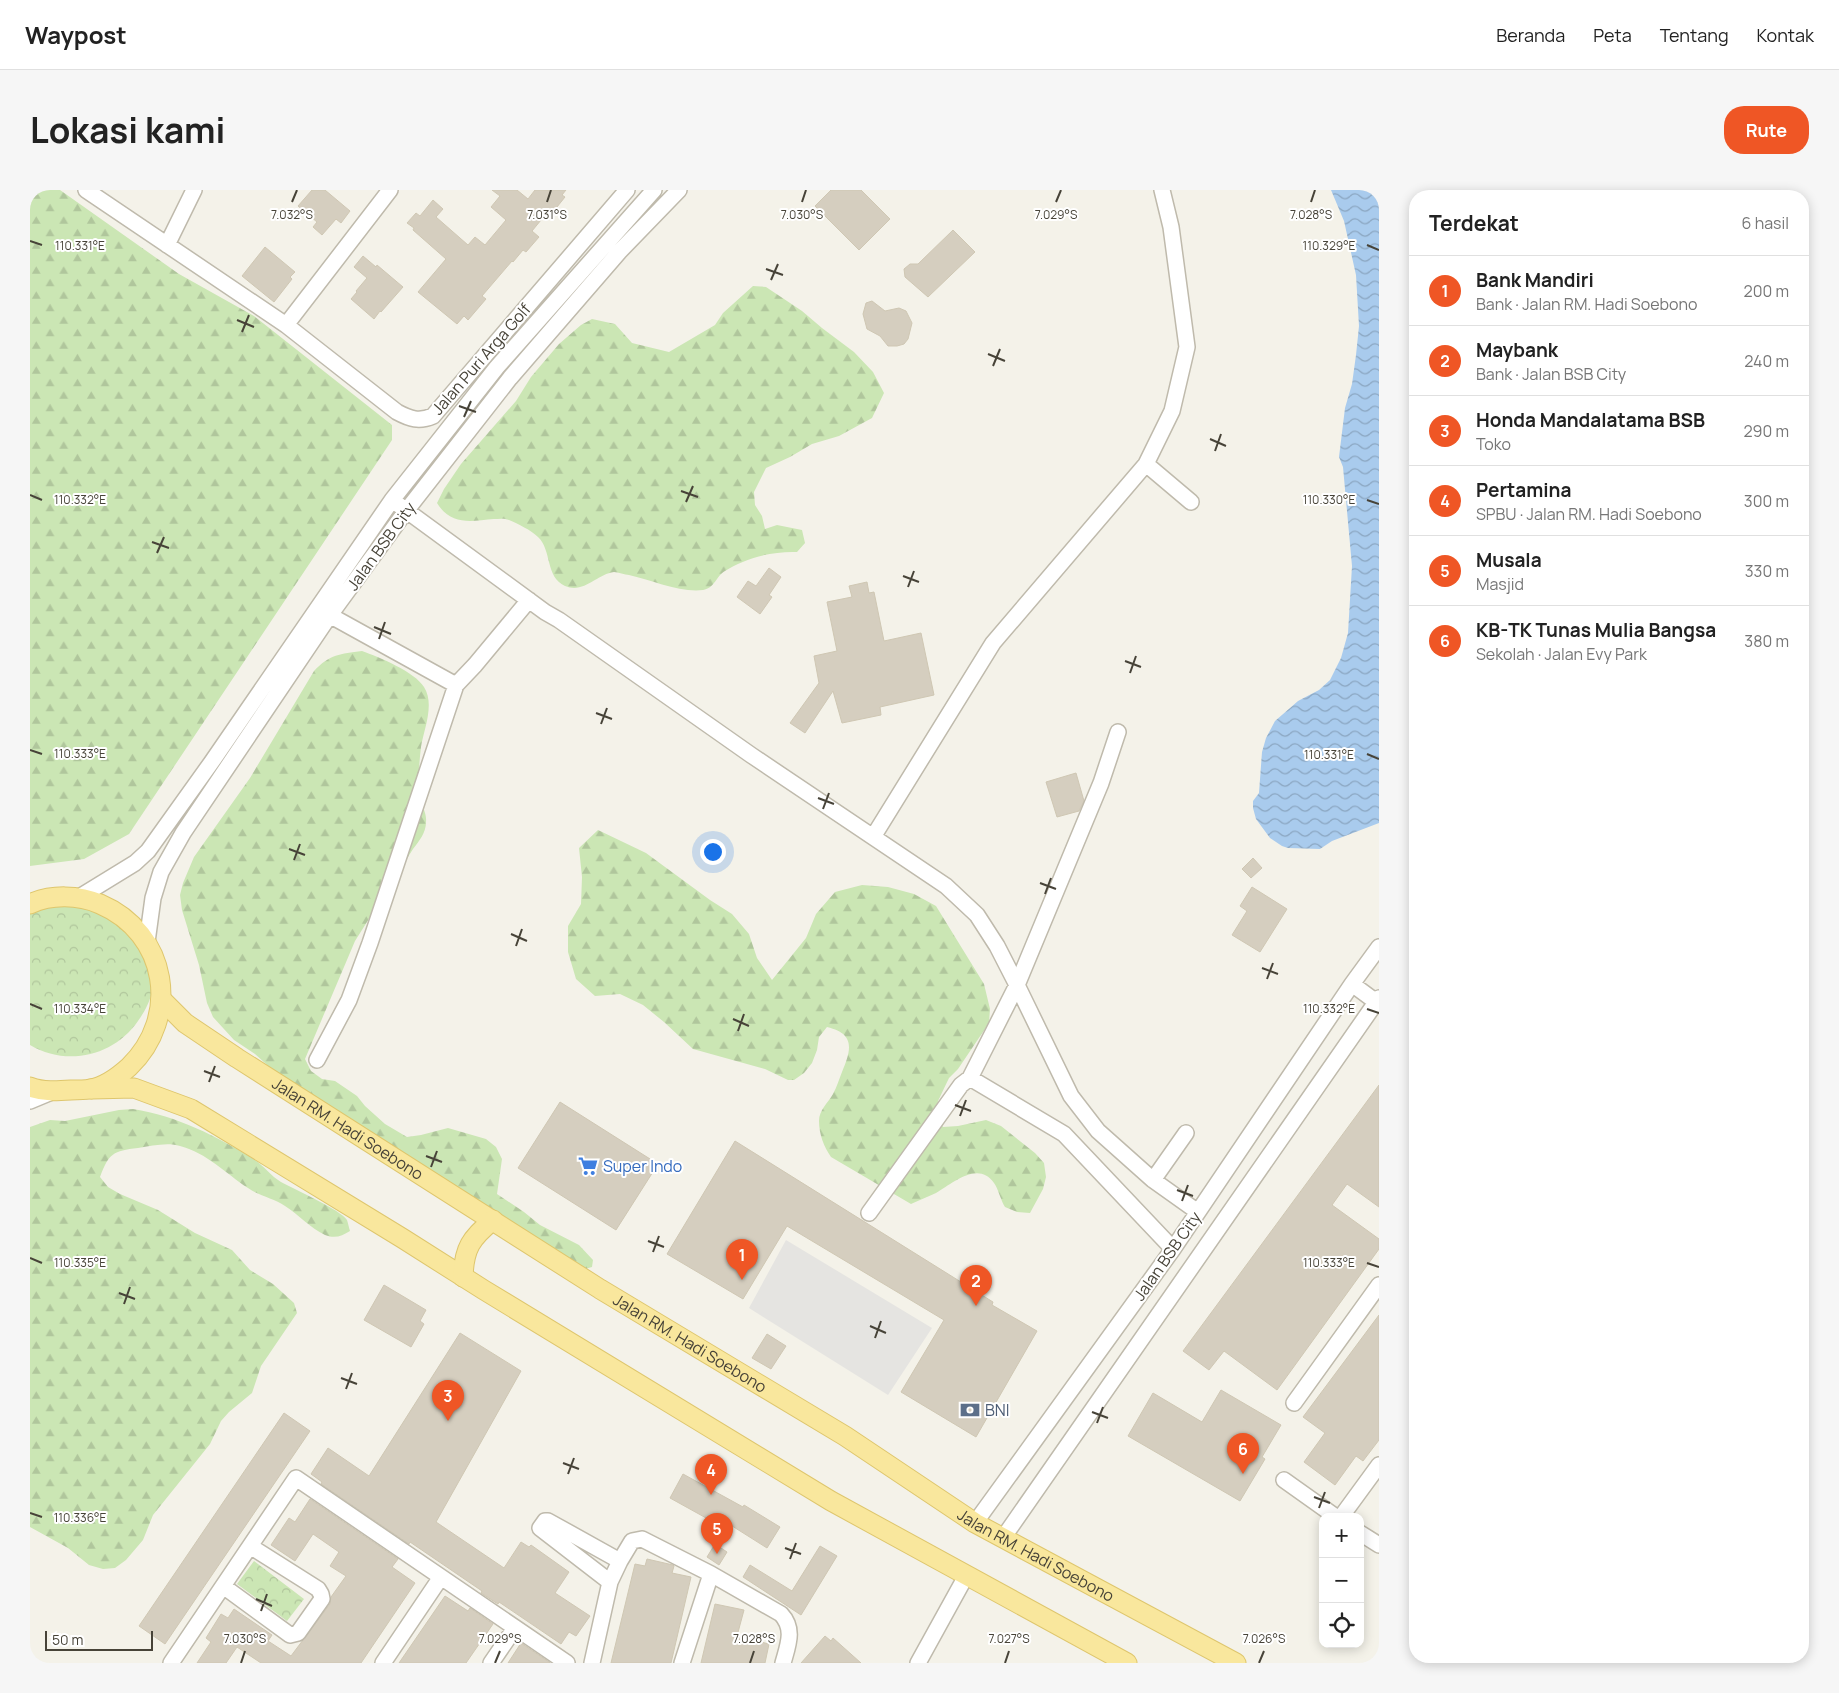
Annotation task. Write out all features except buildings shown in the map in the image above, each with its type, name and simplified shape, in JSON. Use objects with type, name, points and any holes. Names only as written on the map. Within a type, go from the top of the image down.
[{"type":"main road","points":[[32,902],[54,897],[78,898],[93,901],[111,909],[127,920],[147,942],[158,969],[162,999],[156,1029],[141,1055],[119,1076],[92,1089]]},
{"type":"main road","name":"Jalan RM. Hadi Soebono","points":[[162,999],[185,1023],[211,1041],[600,1289],[845,1436],[975,1523],[1236,1663]]},
{"type":"main road","points":[[30,1087],[37,1090],[54,1091],[134,1088],[191,1109],[830,1501],[1127,1663]]},
{"type":"main road","points":[[463,1277],[464,1259],[469,1246],[479,1231],[493,1220]]},
{"type":"street","name":"Jalan Puri Arga Golf","points":[[86,190],[166,246],[286,325],[396,412],[409,418],[425,419],[433,416],[627,190]]},
{"type":"street","points":[[166,246],[194,190]]},
{"type":"street","points":[[286,325],[390,190]]},
{"type":"street","name":"Jalan BSB City","points":[[78,898],[135,863],[148,851],[392,500],[497,367],[654,190]]},
{"type":"street","name":"Jalan BSB City","points":[[147,942],[152,898],[161,872],[183,833],[330,615],[406,511],[510,378],[619,252],[679,190]]},
{"type":"street","points":[[874,837],[993,643],[1146,464],[1172,411],[1186,347],[1171,227],[1162,190]]},
{"type":"street","points":[[1146,464],[1191,502]]},
{"type":"street","points":[[392,500],[529,600],[751,755],[946,886],[977,915],[1017,985],[1071,1096],[1098,1131],[1153,1180],[1198,1212]]},
{"type":"street","points":[[317,1060],[349,1000],[456,685],[529,600]]},
{"type":"street","points":[[316,608],[456,685]]},
{"type":"street","points":[[869,1213],[961,1085],[970,1078],[1017,985],[1101,783],[1118,732]]},
{"type":"street","name":"Jalan BSB City","points":[[975,1523],[1173,1249],[1379,947]]},
{"type":"street","name":"Jalan BSB City","points":[[1003,1538],[1378,1001],[1352,984]]},
{"type":"street","points":[[970,1078],[1064,1134],[1173,1249]]},
{"type":"street","points":[[30,1101],[54,1091]]},
{"type":"street","points":[[1153,1180],[1186,1133]]},
{"type":"street","points":[[1294,1403],[1379,1285]]},
{"type":"street","points":[[1109,1337],[1132,1352]]},
{"type":"street","points":[[1344,1513],[1379,1465]]},
{"type":"street","points":[[171,1663],[296,1478],[567,1663]]},
{"type":"street","points":[[1284,1480],[1330,1513]]},
{"type":"street","points":[[610,1582],[540,1528],[548,1521],[620,1561]]},
{"type":"street","points":[[1364,1536],[1379,1545]]},
{"type":"street","points":[[592,1663],[610,1582],[632,1541],[642,1538],[711,1574],[781,1614],[790,1628],[790,1636],[783,1663]]},
{"type":"street","points":[[223,1586],[290,1635],[298,1633],[322,1599],[318,1589],[250,1546]]},
{"type":"street","points":[[682,1663],[711,1574]]},
{"type":"street","points":[[918,1663],[966,1576]]},
{"type":"street","points":[[383,1663],[441,1577]]},
{"type":"street","points":[[492,1663],[516,1628]]},
{"type":"green space","points":[[30,190],[60,190],[179,274],[254,316],[392,425],[392,440],[129,834],[84,859],[30,866]]},
{"type":"green space","points":[[753,286],[766,287],[802,311],[854,352],[873,372],[884,393],[872,418],[839,436],[812,444],[766,468],[754,492],[755,505],[762,516],[765,529],[777,525],[802,530],[805,543],[797,552],[769,554],[741,562],[722,573],[710,587],[703,590],[685,590],[614,572],[584,586],[572,588],[559,582],[554,576],[542,542],[528,530],[505,519],[470,521],[455,519],[437,503],[461,464],[516,401],[531,377],[559,344],[581,325],[592,319],[615,324],[632,343],[669,352],[715,325],[723,313]]},
{"type":"green space","points":[[362,651],[387,661],[413,676],[424,687],[427,694],[429,709],[419,766],[420,797],[426,815],[426,826],[422,837],[355,941],[305,1059],[311,1071],[322,1079],[335,1081],[357,1096],[385,1124],[407,1137],[448,1128],[486,1139],[496,1147],[502,1159],[497,1194],[540,1225],[579,1245],[593,1260],[592,1267],[585,1269],[276,1073],[255,1054],[234,1040],[213,1017],[207,1003],[199,965],[182,910],[180,895],[194,857],[250,778],[314,671],[330,658]]},
{"type":"green space","points":[[598,830],[646,853],[732,914],[749,934],[757,958],[772,980],[806,938],[816,914],[835,892],[862,885],[888,887],[914,894],[936,906],[984,984],[990,1009],[989,1023],[958,1069],[949,1078],[938,1101],[936,1115],[943,1127],[986,1120],[1001,1126],[1035,1153],[1044,1163],[1046,1177],[1043,1189],[1030,1213],[1017,1212],[1005,1207],[997,1188],[988,1176],[973,1174],[965,1176],[936,1193],[911,1204],[831,1157],[822,1140],[819,1117],[836,1089],[849,1050],[847,1039],[836,1030],[827,1027],[819,1037],[812,1063],[804,1073],[794,1080],[788,1080],[765,1069],[693,1049],[643,1005],[620,994],[595,996],[576,979],[568,952],[568,926],[581,904],[582,877],[579,848]]},
{"type":"green space","points":[[66,893],[144,937],[152,985],[147,1006],[128,1033],[116,1043],[103,1050],[74,1056],[44,1052],[30,1045],[30,904]]},
{"type":"green space","points":[[133,1109],[181,1122],[226,1143],[255,1160],[281,1182],[336,1211],[347,1220],[350,1231],[332,1237],[325,1235],[314,1229],[281,1203],[252,1191],[207,1158],[190,1149],[165,1144],[123,1150],[109,1158],[100,1177],[108,1187],[158,1210],[195,1233],[232,1250],[250,1270],[273,1284],[294,1303],[297,1313],[261,1366],[252,1393],[221,1421],[210,1444],[153,1515],[143,1540],[126,1560],[115,1568],[103,1569],[89,1565],[68,1548],[30,1527],[30,1127],[50,1120],[65,1121]]},
{"type":"green space","points":[[254,1561],[304,1599],[287,1621],[237,1584]]},
{"type":"shaded area","points":[[786,1240],[932,1328],[888,1395],[749,1308]]},
{"type":"water","points":[[1331,190],[1379,190],[1379,823],[1332,841],[1320,849],[1288,848],[1270,838],[1256,819],[1253,808],[1253,801],[1259,793],[1262,752],[1266,738],[1275,721],[1298,701],[1319,690],[1330,680],[1341,658],[1348,633],[1352,566],[1343,467],[1339,457],[1345,408],[1352,384],[1359,326],[1356,275],[1344,221]]},
{"type":"place","name":"Super Indo","points":[[588,1166]]},
{"type":"place","name":"Bank Mandiri","points":[[742,1280]]},
{"type":"place","name":"Maybank","points":[[976,1306]]},
{"type":"place","name":"BNI","points":[[970,1410]]},
{"type":"place","name":"Honda Mandalatama BSB","points":[[448,1421]]},
{"type":"place","name":"KB-TK Tunas Mulia Bangsa","points":[[1243,1474]]},
{"type":"place","name":"Pertamina","points":[[711,1495]]},
{"type":"place","name":"Musala","points":[[717,1554]]}]
